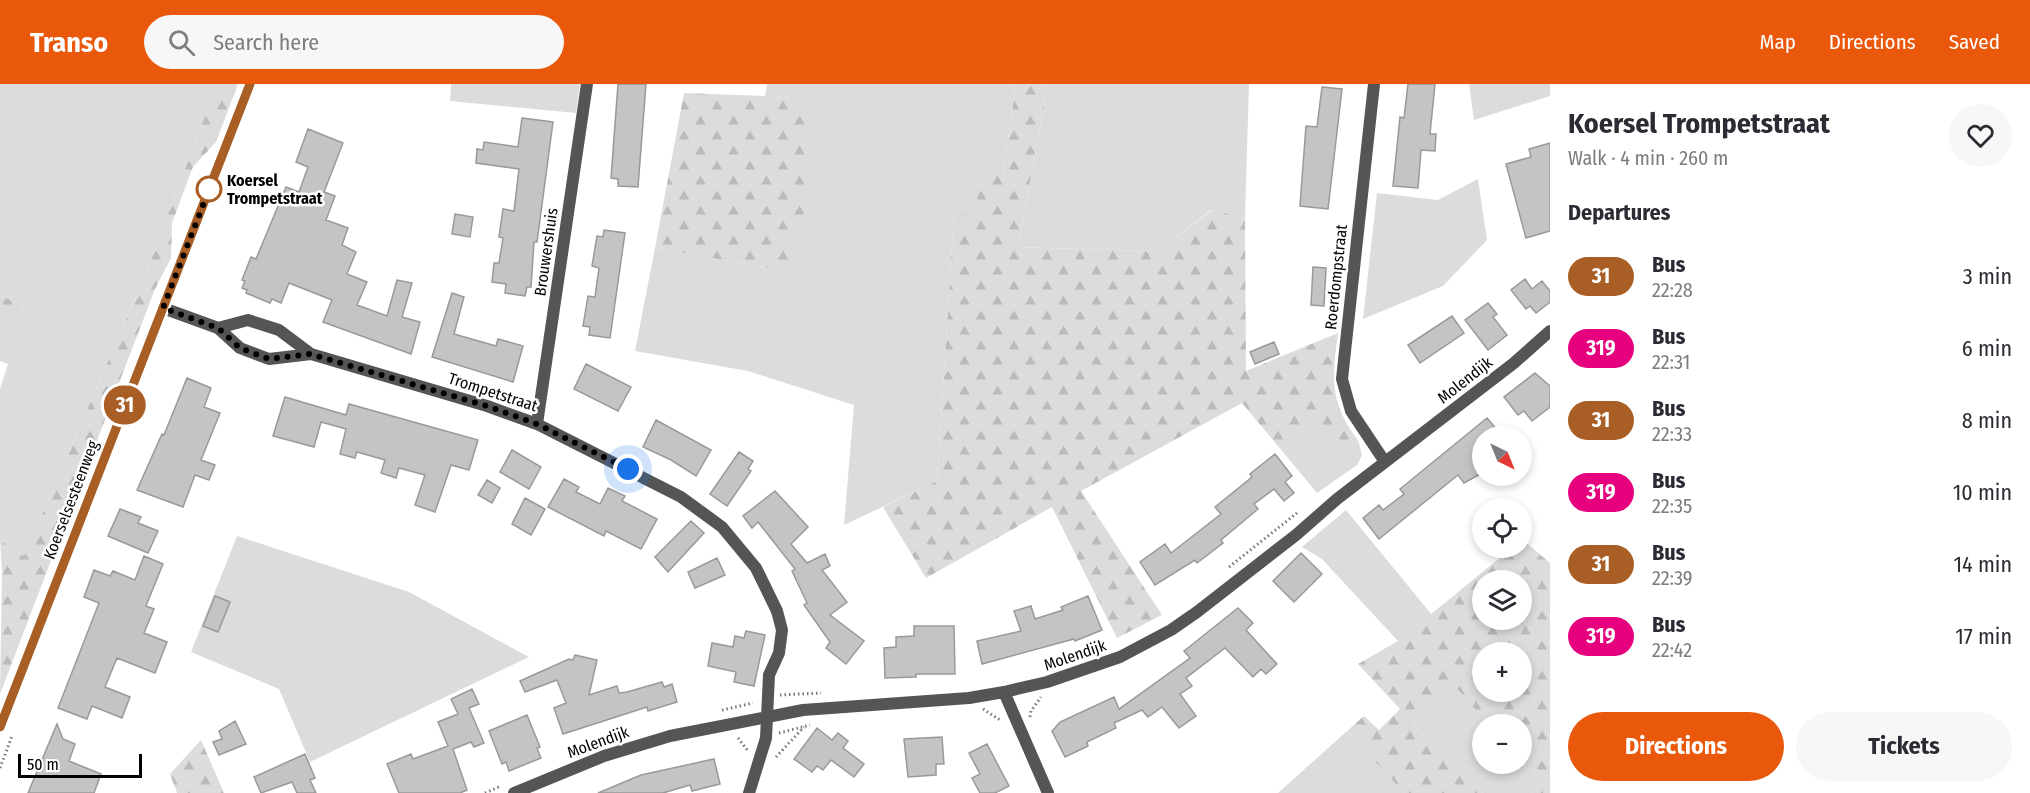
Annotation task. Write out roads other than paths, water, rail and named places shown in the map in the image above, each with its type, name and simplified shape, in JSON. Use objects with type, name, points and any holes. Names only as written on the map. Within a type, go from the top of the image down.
[{"type":"street","name":"Koerselsesteenweg","points":[[0,727],[250,84]]},
{"type":"street","name":"Brouwershuis","points":[[537,424],[587,84]]},
{"type":"street","name":"Roerdompstraat","points":[[1374,84],[1342,379],[1351,411],[1385,462]]},
{"type":"street","name":"Trompetstraat","points":[[163,308],[218,328],[240,348],[269,359],[310,354]]},
{"type":"street","name":"Trompetstraat","points":[[218,328],[248,320],[279,330],[310,354],[487,406],[537,424],[681,497],[722,527],[740,546],[768,589],[782,630],[779,652],[769,675],[769,716],[766,734],[749,793]]},
{"type":"street","name":"Molendijk","points":[[514,793],[632,746],[803,710],[959,698],[1005,697],[1111,660],[1171,630],[1514,363],[1550,331]]},
{"type":"street","points":[[1005,697],[1048,793]]},
{"type":"place","name":"Koersel Trompetstraat","points":[[209,189]]}]
